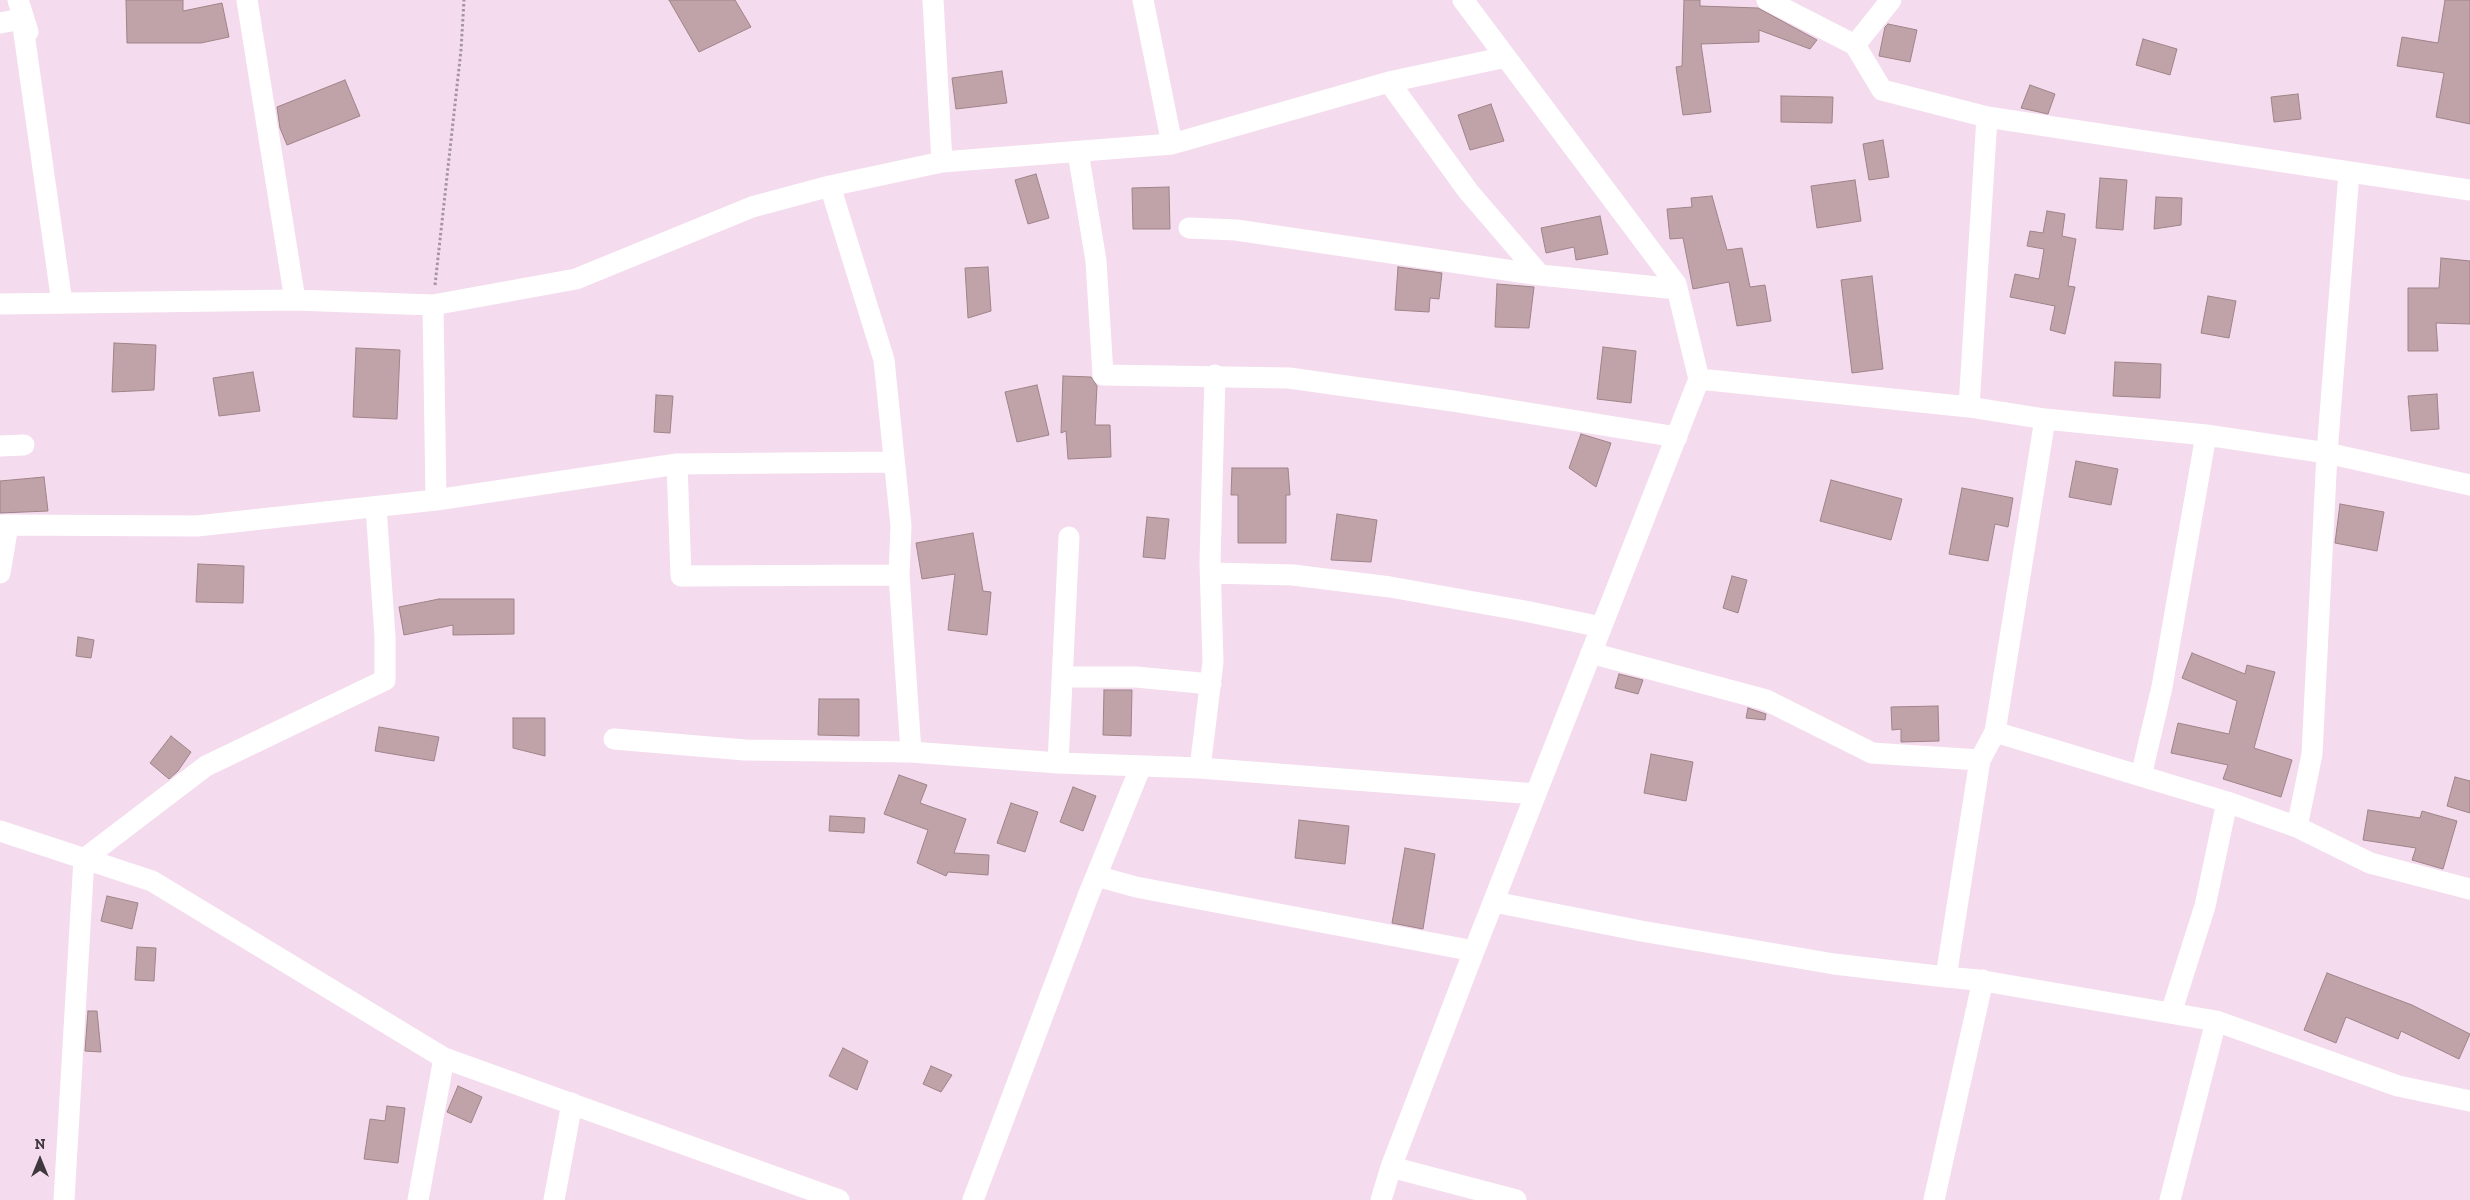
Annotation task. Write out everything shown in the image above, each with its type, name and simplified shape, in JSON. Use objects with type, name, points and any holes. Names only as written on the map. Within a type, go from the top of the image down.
[{"type":"street","points":[[247,0],[295,300]]},
{"type":"street","points":[[933,0],[942,162]]},
{"type":"street","points":[[1143,0],[1172,144]]},
{"type":"street","points":[[1381,1200],[1391,1166],[1474,951],[1699,379],[1676,284],[1463,0]]},
{"type":"street","points":[[1767,0],[1855,45],[1882,90],[1987,117],[2470,190]]},
{"type":"street","points":[[1855,45],[1891,0]]},
{"type":"street","points":[[0,23],[20,10],[62,303]]},
{"type":"street","points":[[0,304],[295,300],[433,305],[576,279],[752,206],[830,186],[942,162],[1172,144],[1389,82],[1506,57]]},
{"type":"street","points":[[1389,82],[1468,191],[1540,275]]},
{"type":"street","points":[[1970,407],[1987,117]]},
{"type":"street","points":[[1078,152],[1096,261],[1103,374],[1289,378],[1677,436]]},
{"type":"street","points":[[2297,827],[2312,754],[2328,453],[2349,173]]},
{"type":"street","points":[[830,186],[884,360],[901,526],[899,575],[911,752]]},
{"type":"street","points":[[1189,228],[1236,230],[1540,275],[1677,289]]},
{"type":"street","points":[[433,305],[436,500]]},
{"type":"street","points":[[1200,768],[1213,662],[1210,573],[1215,376]]},
{"type":"street","points":[[1699,379],[1970,407],[2045,419],[2206,435],[2328,453],[2470,485]]},
{"type":"street","points":[[1946,977],[1980,760],[1995,732],[2045,419]]},
{"type":"street","points":[[2141,776],[2162,686],[2206,435]]},
{"type":"street","points":[[0,446],[24,445]]},
{"type":"street","points":[[0,573],[4,525],[197,526],[436,500],[677,464],[894,462]]},
{"type":"street","points":[[677,464],[681,576],[899,575]]},
{"type":"street","points":[[64,1200],[84,859],[206,766],[385,680],[385,637],[376,507]]},
{"type":"street","points":[[1058,763],[1069,537]]},
{"type":"street","points":[[1210,573],[1293,575],[1390,587],[1525,611],[1601,627]]},
{"type":"street","points":[[1591,653],[1766,700],[1872,753],[1980,760]]},
{"type":"street","points":[[1062,678],[1136,678],[1210,684]]},
{"type":"street","points":[[1995,732],[2227,802],[2297,827],[2370,863],[2470,889]]},
{"type":"street","points":[[614,738],[745,750],[911,752],[1058,763],[1200,768],[1536,794]]},
{"type":"street","points":[[973,1200],[1096,876],[1141,766]]},
{"type":"street","points":[[2171,1013],[2205,906],[2227,802]]},
{"type":"street","points":[[0,831],[152,881],[444,1058],[839,1200]]},
{"type":"street","points":[[1096,876],[1136,888],[1474,951]]},
{"type":"street","points":[[1494,902],[1641,931],[1815,960],[1983,980],[2216,1020],[2398,1086],[2470,1101]]},
{"type":"street","points":[[1934,1200],[1983,980]]},
{"type":"street","points":[[2170,1200],[2216,1020]]},
{"type":"street","points":[[418,1200],[444,1058]]},
{"type":"street","points":[[554,1200],[572,1103]]},
{"type":"street","points":[[1391,1166],[1516,1200]]},
{"type":"path","points":[[433,305],[461,50],[464,0]]},
{"type":"building","points":[[126,0],[183,0],[183,11],[222,3],[229,37],[201,43],[127,43]]},
{"type":"building","points":[[669,0],[735,0],[751,27],[699,52]]},
{"type":"building","points":[[1684,0],[1700,0],[1700,6],[1758,8],[1817,40],[1810,49],[1759,30],[1759,42],[1701,44],[1711,112],[1683,115],[1676,67],[1682,66]]},
{"type":"building","points":[[2445,0],[2470,0],[2470,124],[2436,117],[2444,73],[2397,66],[2402,37],[2438,43]]},
{"type":"building","points":[[1888,24],[1917,30],[1910,62],[1879,56],[1885,27]]},
{"type":"building","points":[[2143,39],[2177,49],[2170,75],[2136,65]]},
{"type":"building","points":[[1002,71],[1007,103],[956,109],[952,78]]},
{"type":"building","points":[[345,80],[360,116],[287,145],[280,128],[277,107]]},
{"type":"building","points":[[2030,85],[2055,94],[2048,114],[2021,108]]},
{"type":"building","points":[[2298,94],[2301,119],[2274,122],[2271,97]]},
{"type":"building","points":[[1781,96],[1833,97],[1832,123],[1781,122]]},
{"type":"building","points":[[1491,104],[1504,141],[1470,150],[1458,115]]},
{"type":"building","points":[[1883,140],[1889,177],[1869,180],[1863,144]]},
{"type":"building","points":[[1036,174],[1049,218],[1028,224],[1015,180]]},
{"type":"building","points":[[2100,178],[2127,180],[2123,230],[2096,228]]},
{"type":"building","points":[[1855,180],[1861,221],[1817,228],[1811,186]]},
{"type":"building","points":[[1169,187],[1170,229],[1133,229],[1132,188]]},
{"type":"building","points":[[1712,196],[1727,250],[1742,248],[1750,287],[1765,285],[1771,321],[1737,326],[1729,282],[1693,289],[1683,238],[1670,239],[1667,209],[1692,207],[1691,198]]},
{"type":"building","points":[[2156,197],[2182,198],[2181,225],[2154,229]]},
{"type":"building","points":[[2047,211],[2065,214],[2062,236],[2076,239],[2068,286],[2075,287],[2065,334],[2050,330],[2055,306],[2010,297],[2015,274],[2039,279],[2044,249],[2027,246],[2030,231],[2043,233]]},
{"type":"building","points":[[1600,216],[1608,254],[1576,260],[1574,247],[1546,253],[1541,228]]},
{"type":"building","points":[[2441,258],[2470,261],[2470,324],[2436,323],[2438,351],[2408,351],[2408,288],[2439,288]]},
{"type":"building","points":[[988,267],[991,311],[968,318],[965,268]]},
{"type":"building","points":[[1398,267],[1442,273],[1439,299],[1430,298],[1429,312],[1395,310]]},
{"type":"building","points":[[1872,276],[1883,369],[1852,373],[1841,280]]},
{"type":"building","points":[[1497,284],[1534,287],[1529,328],[1495,327]]},
{"type":"building","points":[[2208,296],[2236,301],[2229,338],[2201,333]]},
{"type":"building","points":[[114,343],[156,345],[154,390],[112,392]]},
{"type":"building","points":[[1603,347],[1636,351],[1631,403],[1597,399]]},
{"type":"building","points":[[356,348],[400,350],[397,419],[353,417]]},
{"type":"building","points":[[2115,362],[2161,364],[2160,398],[2113,396]]},
{"type":"building","points":[[253,372],[260,411],[219,416],[213,378]]},
{"type":"building","points":[[1063,376],[1091,377],[1097,386],[1095,425],[1110,425],[1111,457],[1068,459],[1066,431],[1061,433]]},
{"type":"building","points":[[1037,385],[1049,435],[1017,442],[1005,392]]},
{"type":"building","points":[[2437,394],[2439,429],[2411,431],[2408,396]]},
{"type":"building","points":[[656,395],[673,396],[670,433],[654,432]]},
{"type":"building","points":[[1581,434],[1611,443],[1596,487],[1569,468]]},
{"type":"building","points":[[2076,461],[2118,469],[2111,505],[2069,497]]},
{"type":"building","points":[[1232,468],[1288,468],[1290,495],[1286,495],[1286,543],[1238,543],[1238,495],[1231,495]]},
{"type":"building","points":[[44,477],[48,511],[0,513],[0,481]]},
{"type":"building","points":[[1831,480],[1902,499],[1891,540],[1820,521]]},
{"type":"building","points":[[1962,488],[2013,498],[2008,527],[1995,524],[1988,561],[1949,554]]},
{"type":"building","points":[[2340,504],[2384,512],[2377,551],[2335,543]]},
{"type":"building","points":[[1337,514],[1377,520],[1371,562],[1331,560]]},
{"type":"building","points":[[1147,517],[1169,519],[1165,559],[1143,557]]},
{"type":"building","points":[[973,533],[983,591],[991,592],[987,635],[948,630],[955,574],[922,579],[916,543]]},
{"type":"building","points":[[198,564],[244,566],[243,603],[196,602]]},
{"type":"building","points":[[1732,576],[1747,580],[1738,613],[1723,608]]},
{"type":"building","points":[[439,599],[514,599],[514,634],[453,635],[453,625],[404,635],[399,607]]},
{"type":"building","points":[[78,637],[94,640],[91,658],[76,656]]},
{"type":"building","points":[[2192,653],[2245,674],[2247,665],[2275,672],[2254,748],[2292,760],[2281,797],[2223,779],[2228,765],[2171,753],[2178,723],[2229,734],[2237,701],[2182,678]]},
{"type":"building","points":[[1619,674],[1643,680],[1638,694],[1615,688]]},
{"type":"building","points":[[1104,690],[1132,690],[1131,736],[1103,735]]},
{"type":"building","points":[[819,699],[859,699],[859,736],[818,735]]},
{"type":"building","points":[[1938,706],[1939,741],[1901,742],[1901,729],[1892,730],[1891,707]]},
{"type":"building","points":[[1748,708],[1766,714],[1765,720],[1746,718]]},
{"type":"building","points":[[513,718],[545,718],[545,756],[513,748]]},
{"type":"building","points":[[379,727],[439,737],[434,761],[375,751]]},
{"type":"building","points":[[171,736],[191,752],[178,771],[169,779],[150,763]]},
{"type":"building","points":[[1651,754],[1693,762],[1686,801],[1644,793]]},
{"type":"building","points":[[899,775],[927,785],[920,803],[966,819],[954,853],[989,855],[988,875],[948,872],[946,876],[917,863],[928,830],[884,814]]},
{"type":"building","points":[[2455,777],[2470,781],[2470,813],[2447,806]]},
{"type":"building","points":[[1073,787],[1096,796],[1083,831],[1060,822]]},
{"type":"building","points":[[1011,803],[1038,812],[1025,852],[997,843]]},
{"type":"building","points":[[2368,810],[2420,818],[2422,811],[2457,821],[2443,869],[2412,860],[2416,848],[2363,840]]},
{"type":"building","points":[[830,816],[865,818],[864,833],[829,831]]},
{"type":"building","points":[[1299,820],[1349,826],[1345,864],[1295,858]]},
{"type":"building","points":[[1405,848],[1435,854],[1423,929],[1392,923]]},
{"type":"building","points":[[107,896],[138,903],[132,929],[101,921]]},
{"type":"building","points":[[137,947],[156,948],[154,981],[135,980]]},
{"type":"building","points":[[2327,973],[2412,1005],[2470,1034],[2459,1059],[2401,1031],[2398,1039],[2346,1017],[2336,1043],[2304,1030]]},
{"type":"building","points":[[88,1011],[97,1011],[101,1052],[85,1051]]},
{"type":"building","points":[[843,1048],[868,1061],[857,1090],[829,1076]]},
{"type":"building","points":[[931,1066],[952,1075],[941,1092],[923,1084]]},
{"type":"building","points":[[458,1086],[482,1097],[471,1123],[447,1112]]},
{"type":"building","points":[[387,1106],[405,1108],[398,1163],[364,1159],[370,1119],[385,1121]]}]
